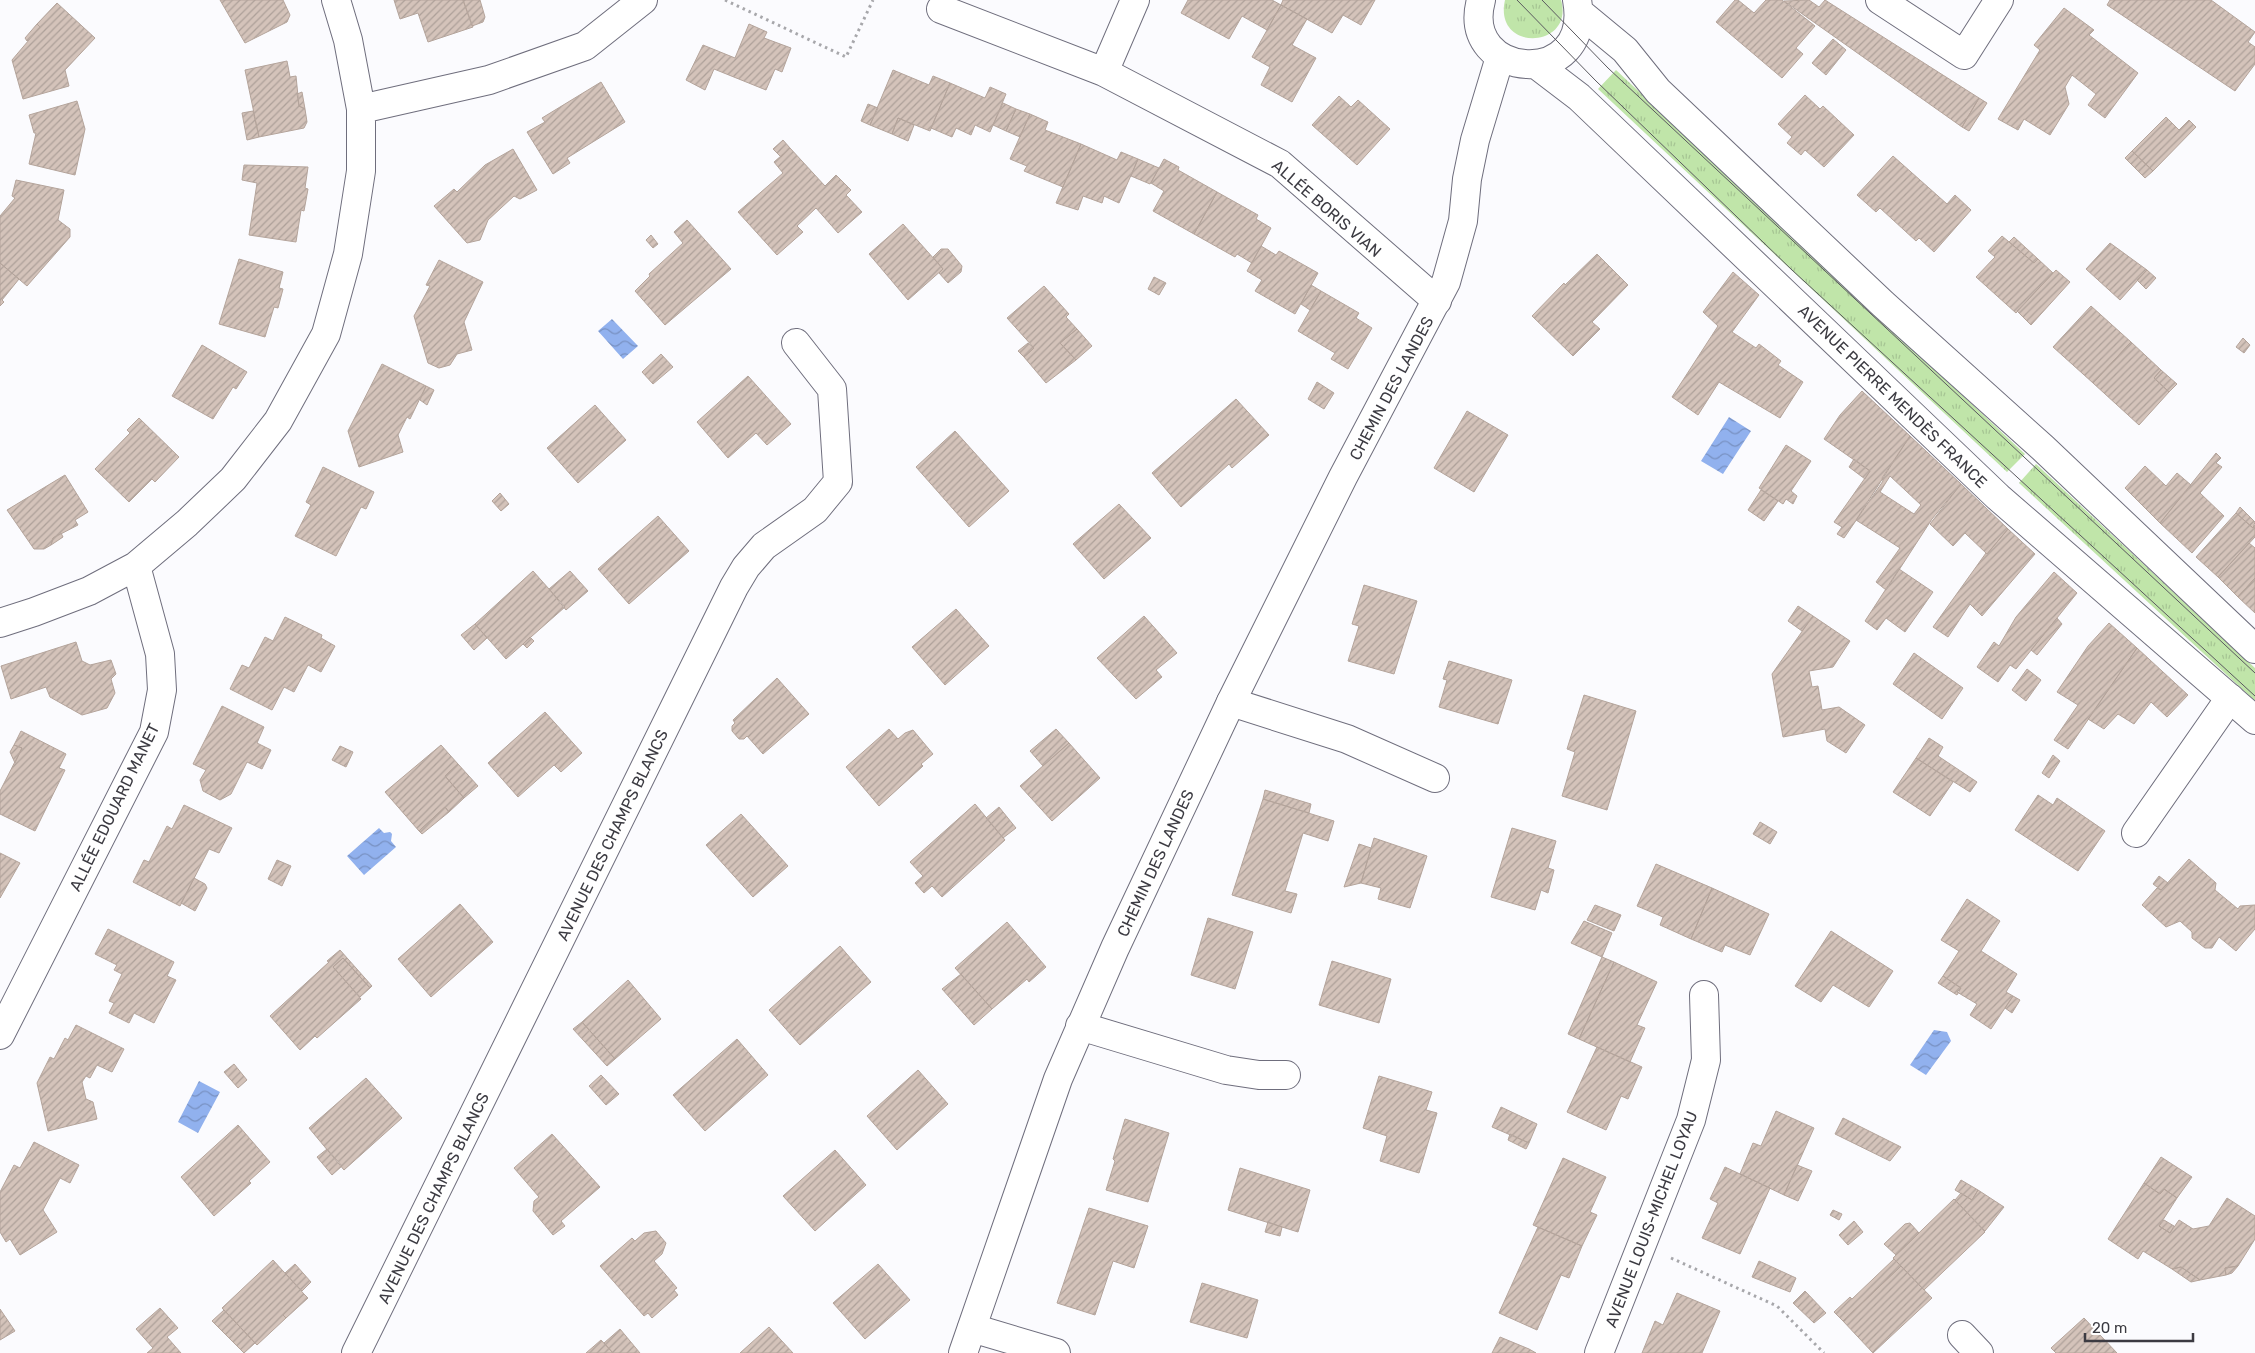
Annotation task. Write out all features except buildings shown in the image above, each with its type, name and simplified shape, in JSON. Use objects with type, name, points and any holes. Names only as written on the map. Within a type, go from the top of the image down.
[{"type":"street","points":[[0,623],[89,591],[136,566],[187,523],[233,478],[278,421],[326,334],[348,254],[361,171],[361,109],[348,40],[336,0]]},
{"type":"street","points":[[361,109],[489,80],[585,46],[643,0]]},
{"type":"street","points":[[1104,72],[1135,0]]},
{"type":"street","points":[[1480,0],[1478,22],[1486,42],[1500,57],[1518,64],[1537,65],[1552,60],[1565,50],[1576,35],[1578,6]]},
{"type":"street","points":[[1880,0],[1964,55],[1999,0]]},
{"type":"street","points":[[1578,6],[1625,50],[1658,91],[1883,304],[2043,448],[2255,649]]},
{"type":"street","name":"ALLÉE BORIS VIAN","points":[[941,9],[1104,72],[1280,164],[1437,301]]},
{"type":"street","name":"CHEMIN DES LANDES","points":[[963,1353],[1058,1079],[1114,948],[1231,702],[1343,477],[1446,282],[1464,221],[1467,179],[1475,140],[1500,57]]},
{"type":"street","name":"AVENUE PIERRE MENDÈS FRANCE","points":[[1537,65],[1579,97],[1998,497],[2255,720]]},
{"type":"street","name":"AVENUE DES CHAMPS BLANCS","points":[[356,1353],[734,586],[746,567],[764,546],[815,510],[838,482],[832,389],[796,343]]},
{"type":"street","name":"ALLÉE EDOUARD MANET","points":[[0,1035],[154,732],[162,690],[160,654],[136,566]]},
{"type":"street","points":[[2136,833],[2230,698]]},
{"type":"street","points":[[1231,702],[1347,739],[1435,778]]},
{"type":"street","name":"AVENUE LOUIS-MICHEL LOYAU","points":[[1598,1353],[1691,1120],[1706,1060],[1704,995]]},
{"type":"street","points":[[1080,1026],[1226,1070],[1259,1075],[1286,1075]]},
{"type":"street","points":[[972,1328],[1056,1353]]},
{"type":"path","points":[[725,0],[846,57],[872,0]]},
{"type":"path","points":[[1670,1258],[1777,1306],[1824,1353]]},
{"type":"green space","points":[[1505,0],[1561,0],[1562,16],[1556,28],[1546,36],[1534,38],[1521,36],[1511,29],[1505,17]]},
{"type":"green space","points":[[1616,70],[2025,454],[2007,472],[1598,89]]},
{"type":"green space","points":[[2036,464],[2255,668],[2255,701],[2019,483]]},
{"type":"water","points":[[612,319],[638,346],[623,359],[598,331]]},
{"type":"water","points":[[1729,417],[1751,431],[1723,474],[1701,461]]},
{"type":"water","points":[[379,828],[384,833],[390,832],[392,834],[391,841],[396,847],[364,875],[347,856]]},
{"type":"water","points":[[1934,1030],[1947,1032],[1951,1041],[1926,1075],[1910,1065]]},
{"type":"water","points":[[199,1081],[220,1092],[198,1133],[178,1122]]},
{"type":"tram line","points":[[1517,0],[1596,81],[1792,270],[2255,696]]},
{"type":"tram line","points":[[1542,0],[1608,68],[2255,673]]}]
